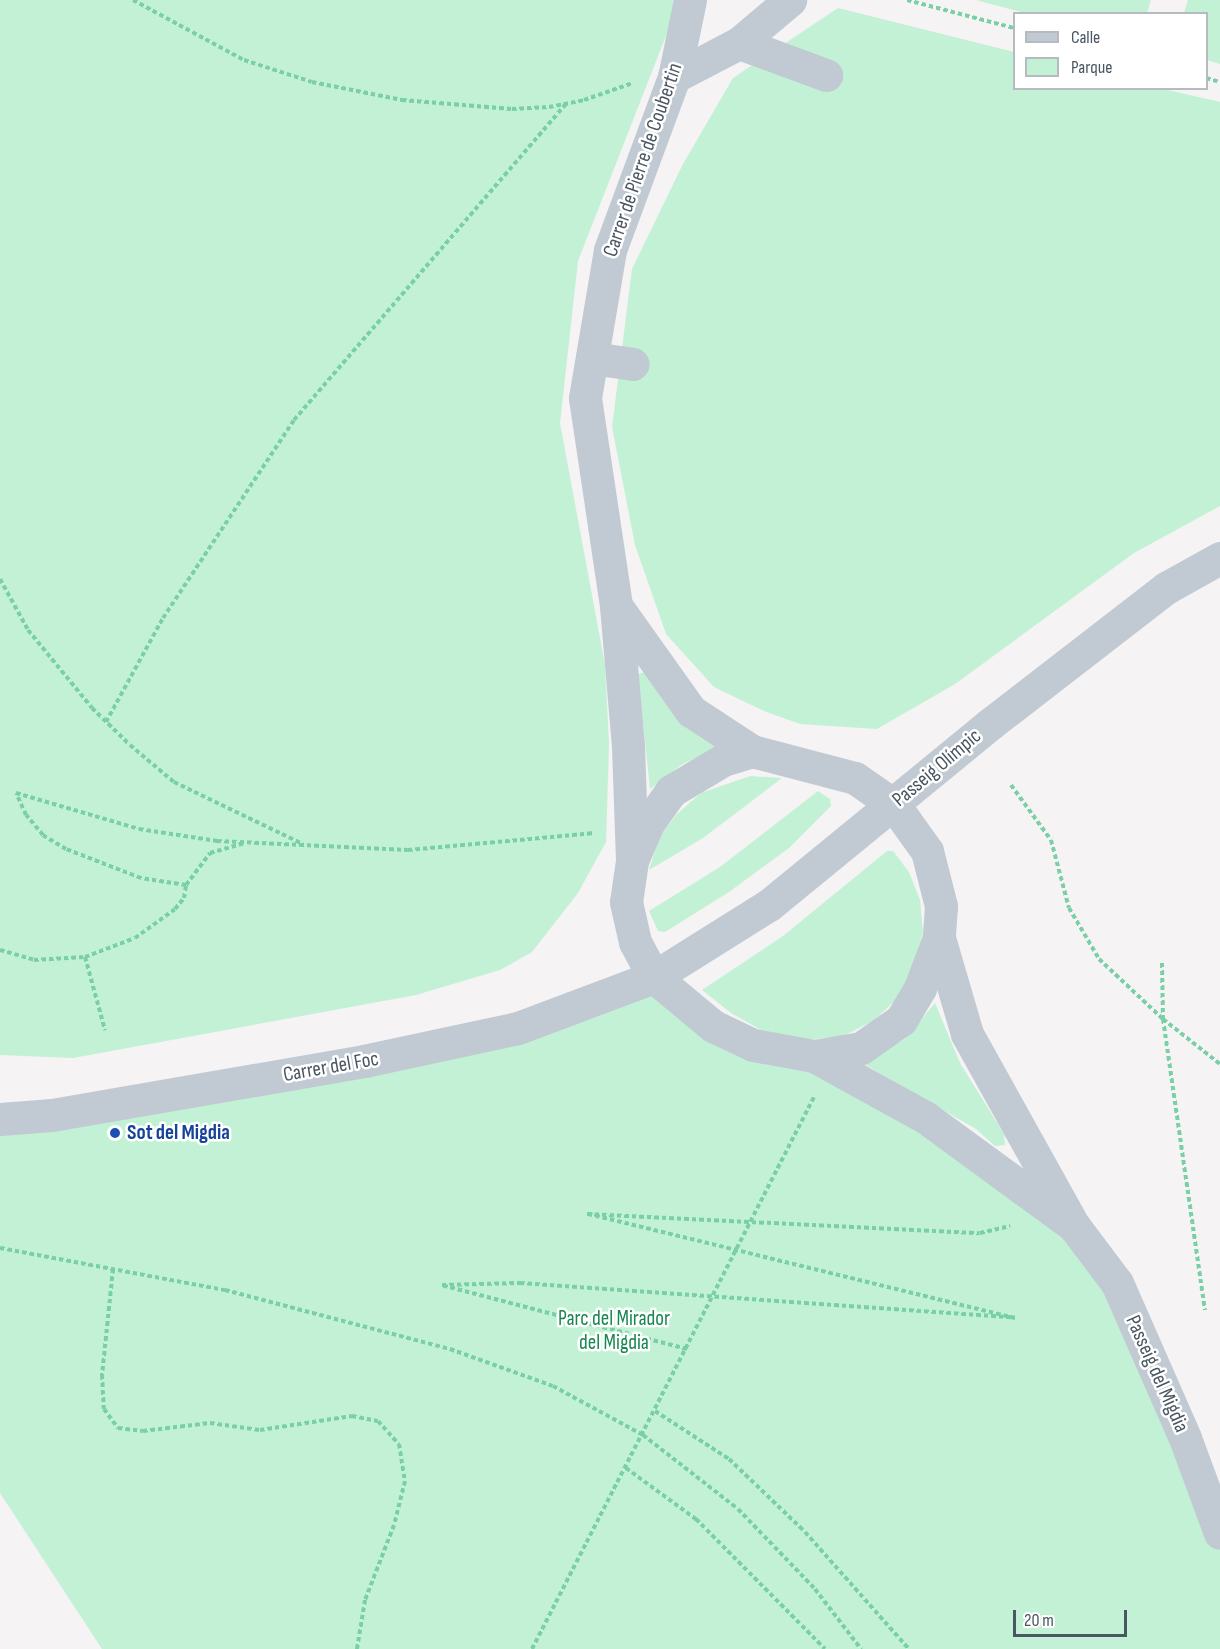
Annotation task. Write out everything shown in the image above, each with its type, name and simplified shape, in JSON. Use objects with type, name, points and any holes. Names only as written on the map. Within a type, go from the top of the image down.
[{"type":"street","name":"Carrer de Pierre de Coubertin","points":[[632,861],[628,746],[616,606],[585,398],[610,250],[674,77],[690,0]]},
{"type":"street","points":[[674,77],[739,42],[790,0]]},
{"type":"street","points":[[739,42],[826,75]]},
{"type":"street","points":[[592,358],[633,364]]},
{"type":"street","name":"Passeig Olímpic","points":[[654,977],[769,904],[894,805],[990,724],[1166,588],[1220,558]]},
{"type":"street","points":[[616,606],[691,711],[752,752],[855,778],[894,805],[927,851],[941,906],[939,938],[920,988],[901,1020],[861,1048],[814,1056]]},
{"type":"street","points":[[752,752],[723,760],[671,791],[647,825],[632,861],[626,902],[635,942],[654,977],[713,1026],[753,1045],[814,1056],[925,1117],[1074,1226]]},
{"type":"street","points":[[939,938],[967,1034],[1074,1226]]},
{"type":"street","name":"Carrer del Foc","points":[[3,1118],[111,1106],[352,1064],[518,1028],[654,977]]},
{"type":"street","name":"Passeig del Migdia","points":[[1074,1226],[1117,1283],[1185,1438],[1220,1533]]},
{"type":"path","points":[[133,0],[244,60],[312,82],[402,100],[512,109],[566,104],[638,81]]},
{"type":"path","points":[[907,0],[1013,28]]},
{"type":"path","points":[[106,722],[163,618],[294,420],[566,104]]},
{"type":"path","points":[[0,579],[28,630],[106,722],[174,782],[305,844]]},
{"type":"path","points":[[1011,785],[1051,840],[1069,908],[1099,959],[1163,1018],[1220,1064]]},
{"type":"path","points":[[186,885],[141,878],[66,849],[43,835],[26,815],[16,792],[139,829],[182,838],[408,850],[604,832]]},
{"type":"path","points":[[0,950],[34,960],[85,957],[135,938],[175,909],[184,898],[186,885],[210,853],[249,842]]},
{"type":"path","points":[[85,957],[105,1030]]},
{"type":"path","points":[[1162,963],[1163,1018],[1205,1311]]},
{"type":"path","points":[[532,1649],[816,1094]]},
{"type":"path","points":[[687,1349],[442,1285],[519,1283],[1015,1318],[586,1214],[980,1233],[1016,1225]]},
{"type":"path","points":[[0,1248],[225,1290],[450,1349],[553,1386],[643,1435],[738,1509],[815,1589],[861,1649]]},
{"type":"path","points":[[113,1269],[102,1375],[104,1409],[118,1428],[143,1431],[210,1423],[260,1430],[352,1416],[378,1421],[399,1444],[405,1481],[394,1525],[365,1600],[357,1649]]},
{"type":"path","points":[[655,1411],[729,1459],[805,1532],[909,1649]]},
{"type":"path","points":[[626,1468],[696,1519],[825,1649]]},
{"type":"green space","points":[[0,0],[675,0],[669,28],[578,261],[560,423],[605,665],[609,744],[606,842],[578,893],[532,952],[500,970],[416,995],[73,1058],[0,1055]]},
{"type":"green space","points":[[976,0],[1151,0],[1147,12],[1021,12]]},
{"type":"green space","points":[[1188,0],[1220,0],[1220,64],[1208,60],[1208,12],[1184,12]]},
{"type":"green space","points":[[838,8],[1013,52],[1013,90],[1168,90],[1220,102],[1220,506],[1134,553],[955,684],[877,729],[800,724],[764,711],[714,687],[666,634],[635,545],[612,427],[632,269],[683,164],[733,78]]},
{"type":"green space","points":[[648,671],[717,748],[681,765],[650,789],[638,674]]},
{"type":"green space","points":[[750,776],[782,778],[703,838],[649,870],[659,838],[676,815],[701,793]]},
{"type":"green space","points":[[818,791],[830,799],[831,806],[789,848],[729,892],[665,932],[658,931],[649,911],[720,867]]},
{"type":"green space","points":[[887,851],[893,851],[909,872],[920,900],[923,932],[914,968],[898,998],[873,1021],[843,1036],[805,1040],[765,1032],[731,1013],[702,990],[783,936]]},
{"type":"green space","name":"Parc del Mirador del Migdia","points":[[654,977],[713,1026],[814,1056],[1074,1226],[1220,1533],[1220,1649],[102,1649],[0,1493],[0,1119],[364,1061]]},
{"type":"green space","points":[[935,1003],[960,1063],[1004,1134],[1005,1145],[995,1146],[976,1129],[862,1063],[905,1039]]},
{"type":"place","name":"Sot del Migdia","points":[[115,1133]]}]
